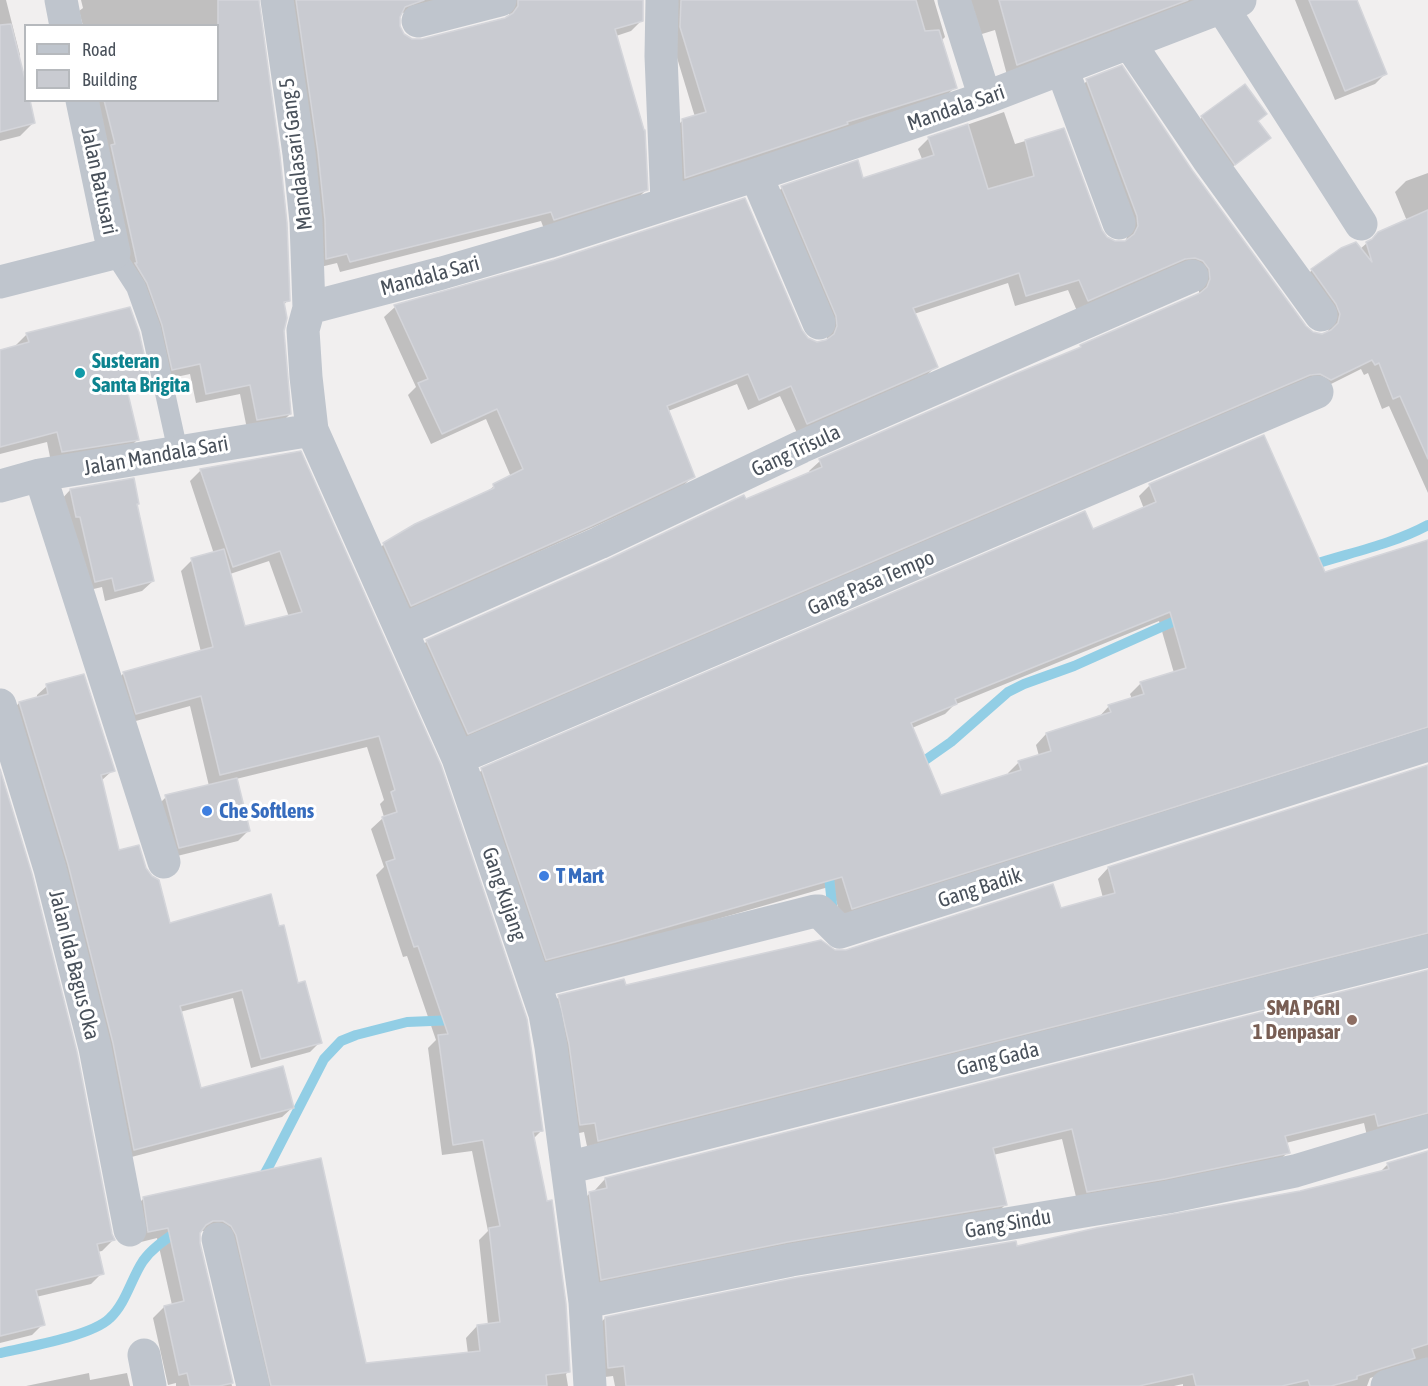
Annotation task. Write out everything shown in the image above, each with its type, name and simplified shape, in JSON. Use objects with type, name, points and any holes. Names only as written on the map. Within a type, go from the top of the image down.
[{"type":"street","points":[[61,0],[66,24]]},
{"type":"street","name":"Mandalasari Gang 5","points":[[277,0],[299,154],[306,222],[309,308]]},
{"type":"street","points":[[418,21],[500,0]]},
{"type":"street","points":[[662,0],[661,56],[667,203]]},
{"type":"street","points":[[954,0],[985,99]]},
{"type":"street","points":[[1234,2],[1361,224]]},
{"type":"street","name":"Mandala Sari","points":[[309,308],[537,245],[756,175],[985,99],[1234,2]]},
{"type":"street","points":[[1130,44],[1208,159],[1321,315]]},
{"type":"street","points":[[1062,69],[1119,223]]},
{"type":"street","name":"Jalan Batusari","points":[[0,282],[114,253],[82,102]]},
{"type":"street","points":[[756,175],[819,323]]},
{"type":"street","name":"Gang Trisula","points":[[402,630],[599,543],[801,447],[1192,276]]},
{"type":"street","points":[[309,308],[303,330],[312,430]]},
{"type":"street","name":"Gang Pasa Tempo","points":[[458,759],[1317,392]]},
{"type":"street","name":"Jalan Mandala Sari","points":[[0,486],[40,475],[312,430]]},
{"type":"street","name":"Gang Kujang","points":[[312,430],[458,759],[545,1014],[585,1302],[590,1386]]},
{"type":"street","points":[[40,475],[164,862]]},
{"type":"street","name":"Jalan Ida Bagus Oka","points":[[0,705],[50,869],[92,1037],[130,1230]]},
{"type":"street","name":"Gang Badik","points":[[534,982],[809,912],[830,922],[1428,745]]},
{"type":"street","name":"Gang Gada","points":[[567,1168],[1428,951]]},
{"type":"street","name":"Gang Sindu","points":[[585,1302],[790,1260],[1168,1197],[1295,1171],[1428,1131]]},
{"type":"street","points":[[218,1239],[253,1386]]},
{"type":"street","points":[[1387,1386],[1428,1374]]},
{"type":"lane","points":[[114,253],[136,287],[151,329],[178,452]]},
{"type":"building","points":[[218,0],[259,0],[287,223],[290,301],[284,302],[287,318],[284,331],[291,414],[257,420],[250,385],[206,394],[200,364],[172,370],[162,325],[147,283],[135,263],[137,263],[111,145],[115,144],[104,102],[219,102]]},
{"type":"building","points":[[296,0],[424,0],[405,7],[400,17],[400,26],[404,34],[412,39],[422,39],[505,18],[513,13],[518,6],[518,0],[643,0],[643,21],[615,29],[645,130],[648,190],[554,220],[551,212],[350,262],[347,254],[326,259],[325,220],[318,152]]},
{"type":"building","points":[[681,0],[916,0],[925,31],[939,30],[957,88],[847,122],[848,124],[685,178],[682,119],[706,112],[680,27]]},
{"type":"building","points":[[999,0],[1188,0],[1017,65]]},
{"type":"building","points":[[1309,0],[1357,0],[1387,74],[1345,91]]},
{"type":"building","points":[[11,24],[24,75],[24,102],[30,102],[35,123],[0,132],[0,25]]},
{"type":"building","points":[[1122,65],[1192,170],[1306,326],[1313,332],[1322,334],[1331,330],[1338,323],[1340,314],[1336,304],[1311,269],[1341,248],[1356,242],[1372,262],[1366,242],[1378,232],[1428,210],[1428,459],[1400,396],[1393,399],[1379,363],[1375,365],[1372,360],[1331,380],[1320,374],[1310,375],[468,734],[426,640],[607,560],[744,495],[746,499],[822,467],[819,459],[1081,347],[1080,345],[1200,293],[1207,287],[1210,279],[1209,269],[1203,261],[1195,258],[1185,259],[1088,301],[1079,280],[1026,296],[1019,273],[913,308],[938,367],[807,424],[791,386],[759,400],[748,374],[667,406],[695,477],[411,606],[383,543],[415,524],[494,488],[493,484],[523,469],[497,409],[442,434],[418,383],[428,379],[394,305],[554,260],[745,198],[802,330],[808,338],[817,342],[826,340],[834,334],[837,326],[836,316],[781,186],[858,160],[863,178],[934,155],[928,137],[968,124],[988,189],[1034,176],[1025,140],[1064,128],[1102,230],[1107,237],[1115,241],[1125,241],[1134,234],[1138,226],[1137,216],[1086,79]]},
{"type":"building","points":[[1245,84],[1267,114],[1258,121],[1271,138],[1235,165],[1201,116]]},
{"type":"building","points":[[130,307],[139,332],[149,376],[125,381],[139,440],[62,452],[57,432],[0,447],[0,350],[29,342],[26,333]]},
{"type":"building","points":[[1264,435],[1325,572],[1428,540],[1428,727],[852,909],[842,877],[546,960],[481,768],[1085,511],[1093,529],[1156,502],[1149,484]],"holes":[[[1170,612],[1186,668],[1140,682],[1144,694],[1108,705],[1111,712],[1046,733],[1051,751],[1018,761],[1021,770],[941,795],[911,723],[957,704],[955,699]]]},
{"type":"building","points":[[301,451],[441,765],[527,1019],[543,1131],[533,1132],[547,1201],[552,1200],[566,1304],[570,1372],[546,1375],[547,1386],[271,1386],[236,1235],[231,1226],[223,1221],[213,1221],[206,1225],[200,1233],[200,1243],[233,1383],[219,1386],[190,1386],[187,1373],[179,1375],[164,1306],[184,1301],[168,1228],[148,1232],[143,1197],[321,1158],[366,1363],[480,1351],[477,1325],[500,1322],[489,1228],[500,1226],[483,1140],[453,1145],[438,1035],[448,1034],[418,946],[414,947],[386,862],[395,859],[382,817],[397,812],[391,792],[395,790],[379,736],[220,775],[201,696],[136,714],[123,672],[213,647],[191,558],[224,549],[245,626],[302,612],[280,551],[233,567],[200,469]]},
{"type":"building","points":[[134,478],[139,504],[137,504],[154,581],[115,591],[112,578],[95,582],[80,517],[76,517],[70,489]]},
{"type":"building","points":[[84,674],[115,771],[101,775],[119,850],[139,845],[146,868],[152,876],[159,880],[170,923],[271,894],[279,926],[284,925],[298,983],[305,981],[322,1043],[261,1059],[242,990],[180,1006],[201,1088],[283,1066],[294,1108],[134,1150],[113,1043],[68,864],[19,702],[48,694],[46,684]]},
{"type":"building","points":[[1428,765],[1428,933],[598,1141],[595,1123],[580,1125],[569,1044],[558,995],[624,979],[626,985],[821,940],[835,950],[846,950],[1053,884],[1061,908],[1115,893],[1108,867]]},
{"type":"building","points":[[0,769],[32,874],[77,1052],[115,1240],[97,1244],[104,1274],[36,1290],[45,1325],[0,1336]]},
{"type":"building","name":"Che Softlens","points":[[237,778],[250,831],[179,848],[165,795]]},
{"type":"building","points":[[1428,970],[1428,1113],[1378,1126],[1375,1114],[1285,1136],[1290,1153],[1165,1179],[1087,1192],[1072,1129],[993,1148],[1007,1205],[788,1242],[601,1280],[589,1192],[607,1188],[605,1178]]},
{"type":"building","points":[[1428,1151],[1428,1344],[1412,1349],[1415,1358],[1331,1386],[1310,1386],[1308,1380],[1282,1386],[1196,1386],[1193,1374],[1139,1386],[626,1386],[624,1366],[608,1368],[605,1317],[794,1278],[1016,1241],[1017,1246],[1096,1228],[1300,1191],[1389,1169],[1387,1163]]},
{"type":"waterway","points":[[1309,566],[1384,543],[1428,525]]},
{"type":"waterway","points":[[914,768],[951,742],[1008,692],[1074,666],[1186,616]]},
{"type":"waterway","points":[[828,867],[833,914]]},
{"type":"waterway","points":[[259,1178],[264,1175],[269,1166],[324,1059],[341,1041],[407,1022],[455,1020]]},
{"type":"waterway","points":[[0,1353],[74,1335],[89,1330],[110,1318],[116,1312],[143,1261],[161,1243],[182,1228]]},
{"type":"place","name":"Susteran Santa Brigita","points":[[80,373]]},
{"type":"place","name":"Che Softlens","points":[[207,811]]},
{"type":"place","name":"T Mart","points":[[544,876]]},
{"type":"place","name":"SMA PGRI 1 Denpasar","points":[[1352,1020]]}]
